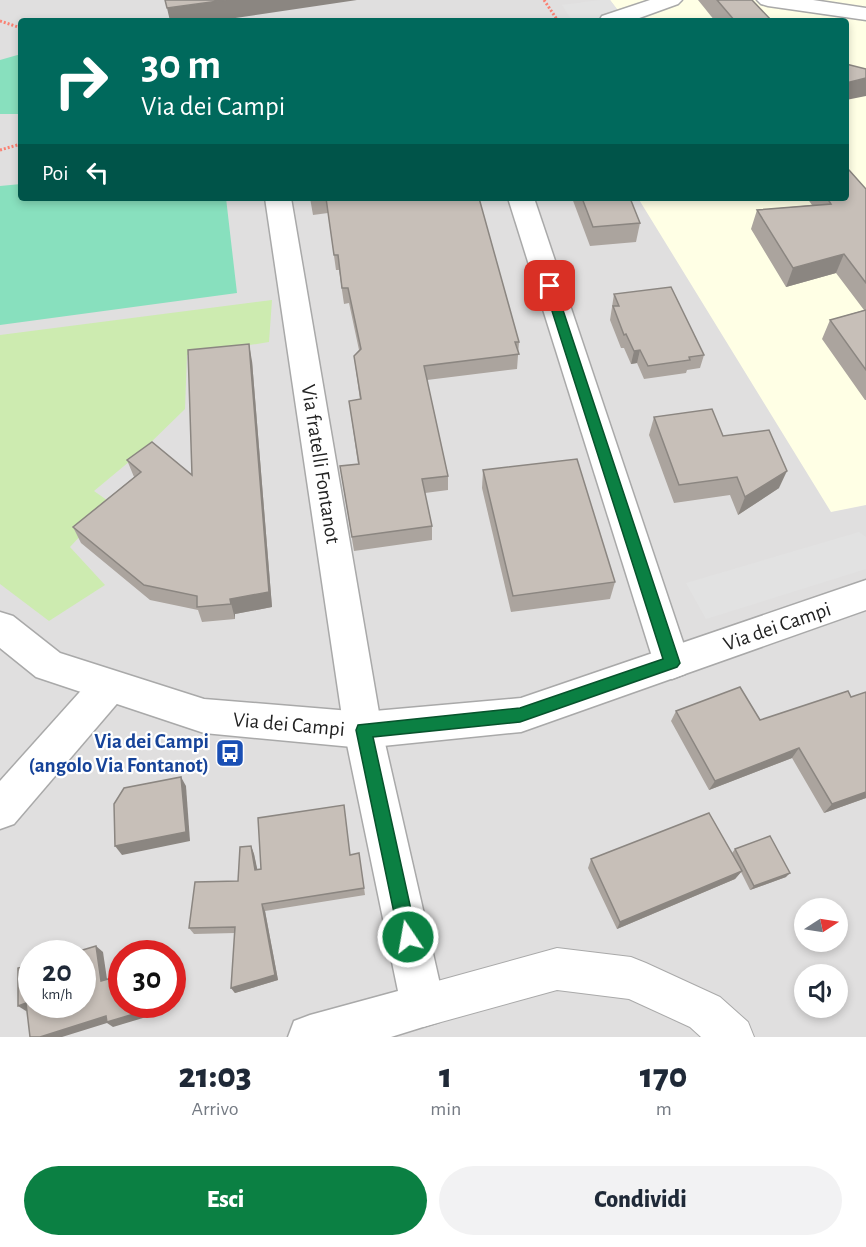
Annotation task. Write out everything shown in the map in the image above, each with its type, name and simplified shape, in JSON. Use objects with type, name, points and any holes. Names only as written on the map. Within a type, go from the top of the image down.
[{"type":"street","points":[[619,18],[670,0]]},
{"type":"street","points":[[768,0],[866,14]]},
{"type":"street","name":"Via fratelli Fontanot","points":[[278,201],[363,730],[423,1005]]},
{"type":"street","points":[[522,201],[672,663]]},
{"type":"street","name":"Via dei Campi","points":[[0,627],[49,666],[108,687],[204,716],[363,730],[520,715],[866,595]]},
{"type":"street","points":[[0,810],[108,687]]},
{"type":"street","points":[[310,1037],[557,969],[631,978],[705,1012],[733,1037]]},
{"type":"path","points":[[544,0],[556,18]]},
{"type":"path","points":[[0,21],[18,27]]},
{"type":"path","points":[[0,150],[18,145]]},
{"type":"shaded area","points":[[0,0],[866,0],[866,1037],[0,1037]]},
{"type":"shaded area","points":[[610,0],[866,0],[866,505],[831,512],[640,201],[849,201],[849,18],[624,18]]},
{"type":"shaded area","points":[[610,0],[624,18],[570,18],[562,5]]},
{"type":"shaded area","points":[[859,532],[866,537],[866,569],[706,619],[686,583]]},
{"type":"green space","points":[[18,55],[18,114],[0,114],[0,60]]},
{"type":"green space","points":[[18,184],[18,201],[226,201],[237,293],[0,325],[0,186]]},
{"type":"green space","points":[[272,300],[269,342],[187,355],[185,409],[142,451],[94,491],[111,503],[70,547],[105,585],[49,621],[0,584],[0,335]]},
{"type":"building","points":[[165,0],[226,0],[167,8]]},
{"type":"building","points":[[717,0],[752,0],[769,18],[732,18]]},
{"type":"building","points":[[849,65],[866,69],[866,78],[849,82]]},
{"type":"building","points":[[849,170],[866,189],[866,283],[844,254],[793,268],[757,210],[831,204],[829,201],[849,201]]},
{"type":"building","points":[[326,201],[480,201],[519,342],[515,342],[519,354],[424,366],[448,476],[422,479],[432,526],[352,537],[340,466],[359,464],[349,401],[361,399],[354,356],[361,349],[348,288],[342,288],[338,255],[334,255]]},
{"type":"building","points":[[583,201],[631,201],[640,223],[593,227]]},
{"type":"building","points":[[671,287],[704,355],[689,357],[690,360],[648,366],[640,350],[634,351],[626,334],[624,335],[613,306],[619,306],[614,294]]},
{"type":"building","points":[[866,310],[866,370],[830,320]]},
{"type":"building","points":[[249,344],[269,592],[230,599],[231,604],[197,607],[197,596],[144,585],[73,527],[141,472],[127,460],[152,442],[192,475],[188,350]]},
{"type":"building","points":[[712,409],[723,436],[769,430],[787,471],[745,497],[737,477],[679,485],[654,417]]},
{"type":"building","points":[[577,459],[615,582],[513,596],[483,470]]},
{"type":"building","points":[[740,687],[760,720],[848,691],[851,697],[866,692],[866,792],[832,804],[799,748],[715,781],[676,711]]},
{"type":"building","points":[[181,777],[186,832],[115,846],[114,804],[124,788]]},
{"type":"building","points":[[344,805],[350,855],[359,853],[364,888],[262,904],[275,975],[231,988],[235,927],[189,928],[195,882],[238,881],[240,847],[251,846],[255,870],[261,869],[258,818]]},
{"type":"building","points":[[709,813],[742,871],[620,922],[591,859]]},
{"type":"building","points":[[770,836],[790,873],[754,886],[735,849]]},
{"type":"building","points":[[96,946],[101,981],[108,979],[108,1018],[120,1018],[107,1022],[106,1016],[40,1037],[30,1037],[28,1018],[96,1018]]},
{"type":"place","name":"Via dei Campi (angolo Via Fontanot)","points":[[230,753]]},
{"type":"route","points":[[408,937],[363,730],[520,715],[672,663],[550,286]]}]
